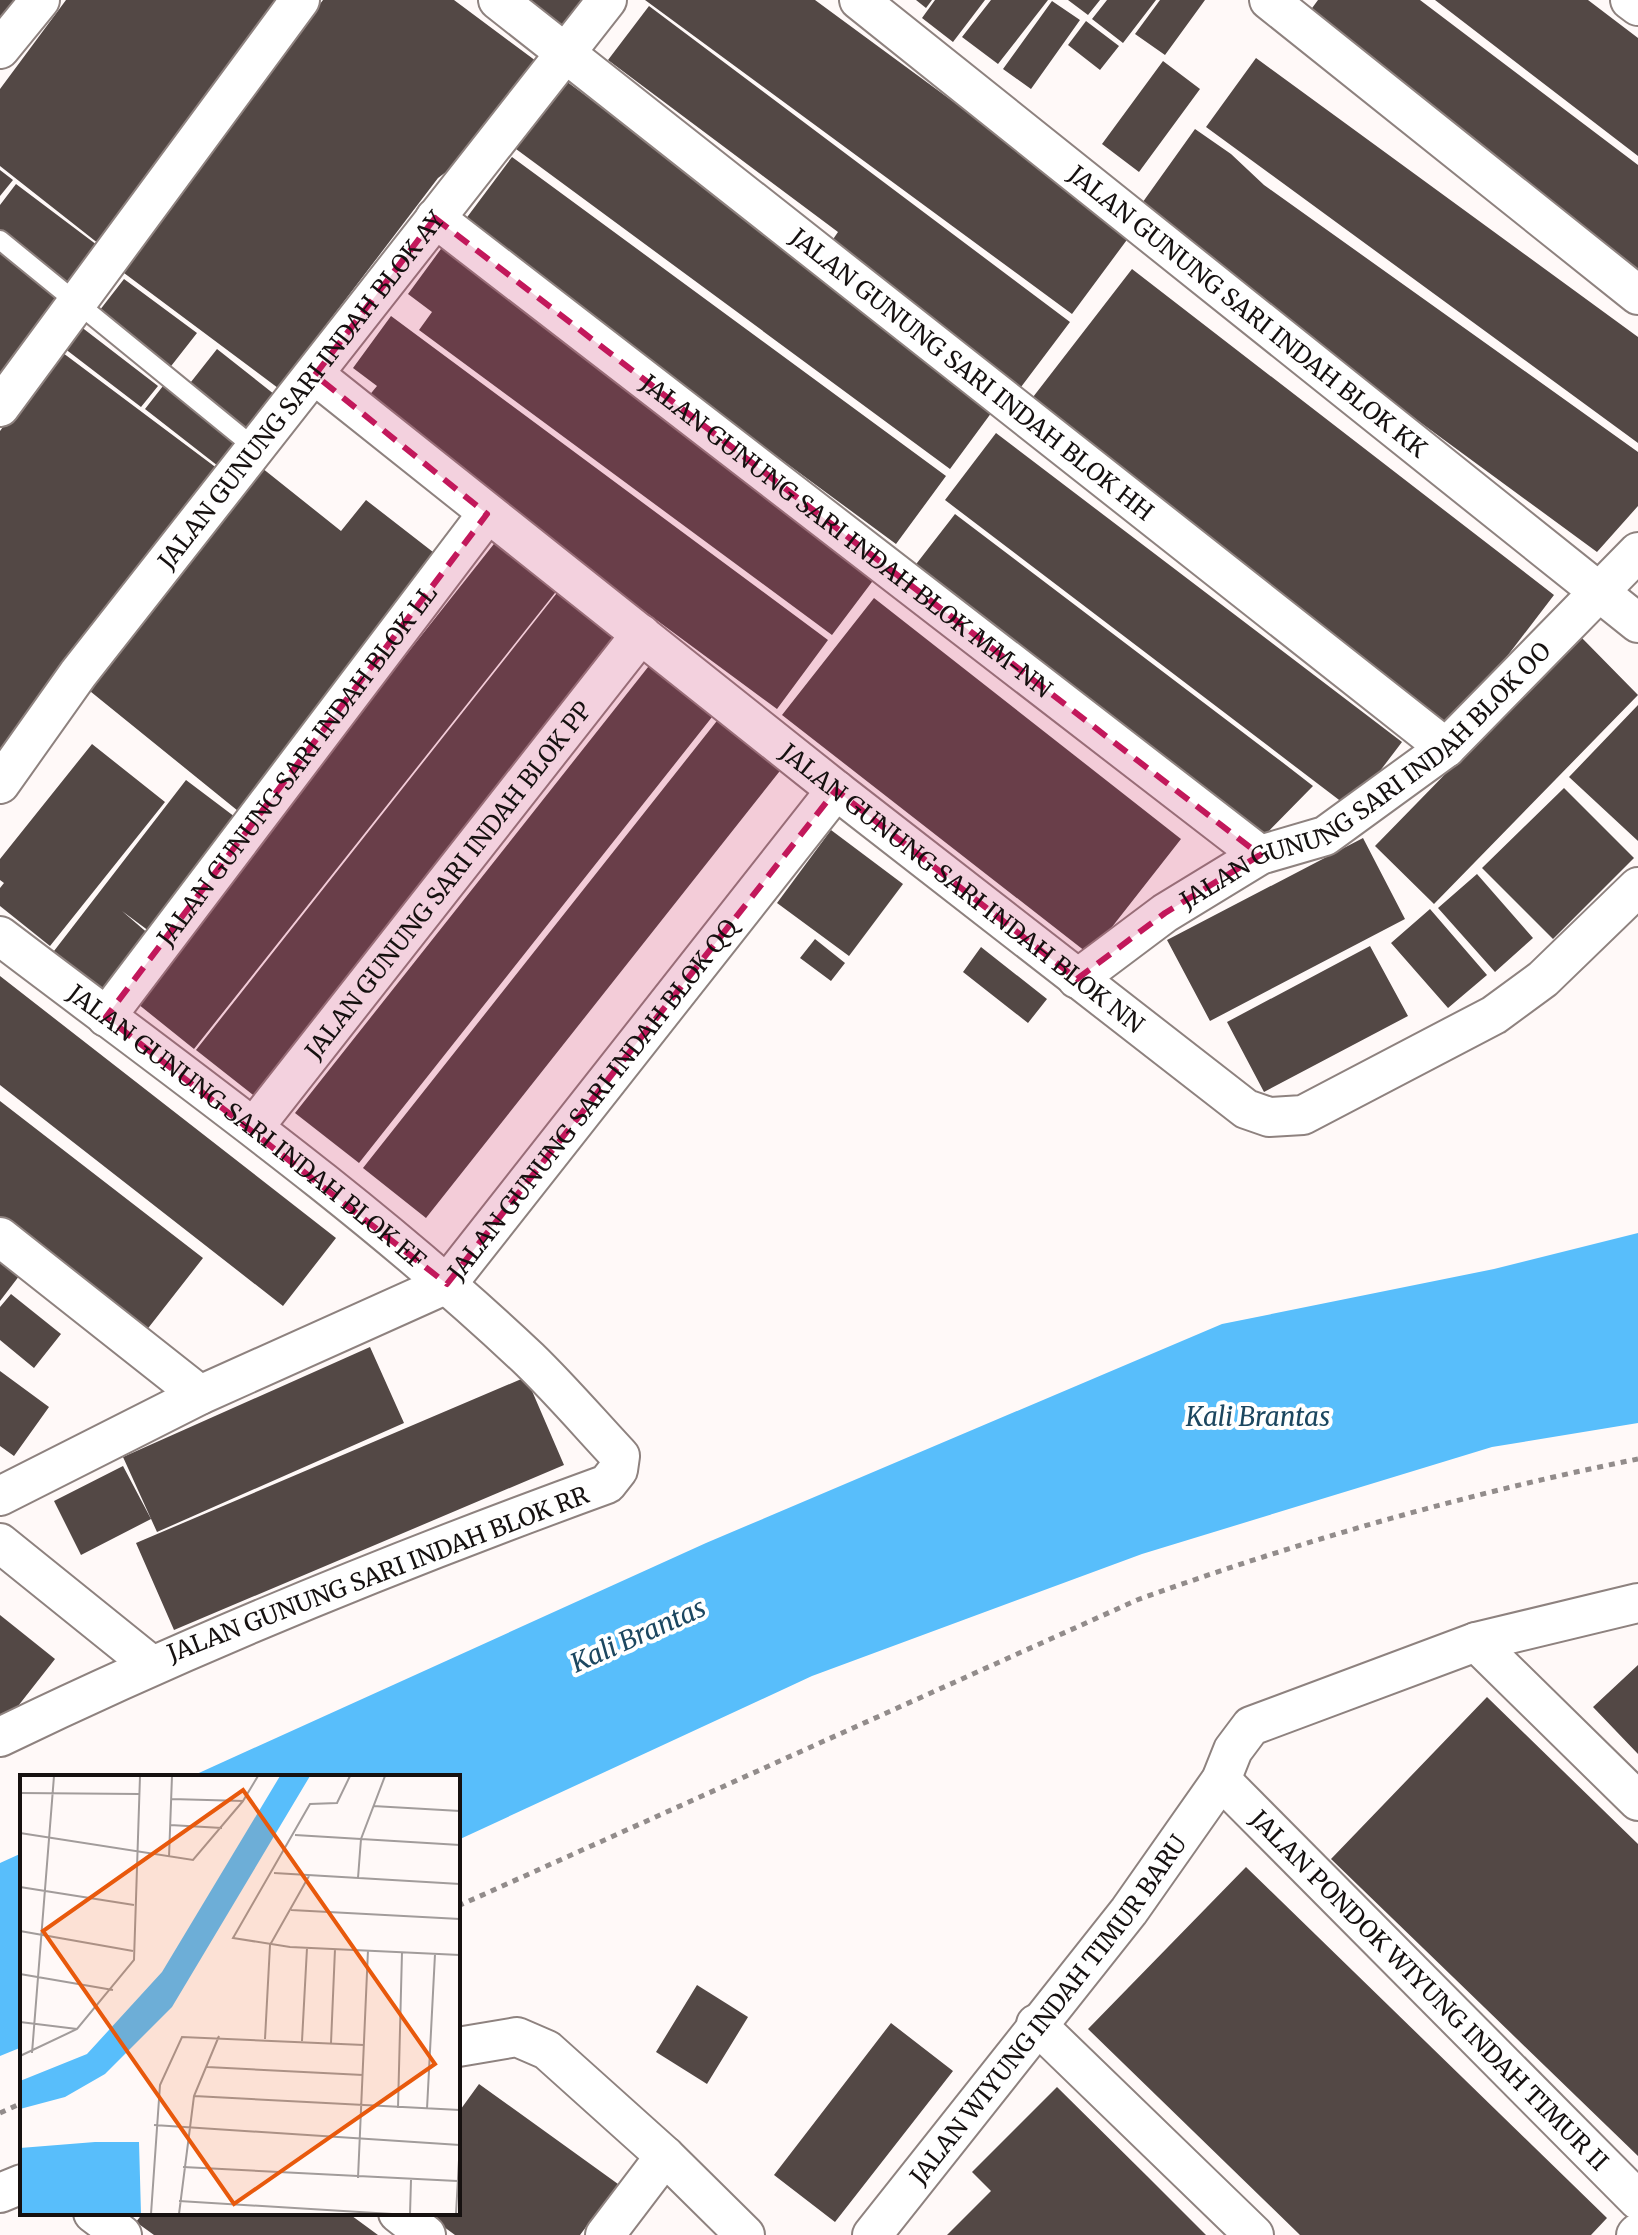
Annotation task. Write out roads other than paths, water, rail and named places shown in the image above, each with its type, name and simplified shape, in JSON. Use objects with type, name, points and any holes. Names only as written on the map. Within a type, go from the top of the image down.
[{"type":"street","points":[[0,49],[40,0]]},
{"type":"street","points":[[0,407],[300,0]]},
{"type":"street","name":"JALAN GUNUNG SARI INDAH BLOK HH","points":[[498,0],[1446,748]]},
{"type":"street","name":"JALAN GUNUNG SARI INDAH BLOK AY","points":[[0,784],[78,674],[607,0]]},
{"type":"street","name":"JALAN GUNUNG SARI INDAH BLOK KK","points":[[859,0],[1638,623]]},
{"type":"street","points":[[1269,0],[1638,295]]},
{"type":"street","points":[[1630,0],[1638,6]]},
{"type":"street","name":"JALAN GUNUNG SARI INDAH BLOK MM-NN","points":[[435,218],[1260,855]]},
{"type":"street","name":"JALAN GUNUNG SARI INDAH BLOK NN","points":[[315,375],[836,790],[1246,1109],[1269,1117],[1303,1115],[1494,1015],[1543,979],[1638,887]]},
{"type":"street","name":"JALAN GUNUNG SARI INDAH BLOK LL","points":[[106,1017],[487,514]]},
{"type":"street","name":"JALAN GUNUNG SARI INDAH BLOK OO","points":[[1077,979],[1165,913],[1260,855],[1325,836],[1446,748],[1638,552]]},
{"type":"street","name":"JALAN GUNUNG SARI INDAH BLOK PP","points":[[254,1127],[641,634]]},
{"type":"street","name":"JALAN GUNUNG SARI INDAH BLOK QQ","points":[[0,1496],[200,1395],[447,1284],[836,790]]},
{"type":"street","name":"JALAN GUNUNG SARI INDAH BLOK EF","points":[[0,936],[254,1127],[447,1284],[532,1362],[620,1456],[614,1474]]},
{"type":"street","points":[[0,1237],[200,1395]]},
{"type":"street","name":"JALAN GUNUNG SARI INDAH BLOK RR","points":[[0,1737],[150,1664],[614,1474]]},
{"type":"street","points":[[0,1543],[150,1664]]},
{"type":"street","name":"JALAN WIYUNG INDAH TIMUR BARU","points":[[872,2235],[1036,2024],[1129,1911],[1221,1780],[1233,1750],[1251,1726],[1476,1642],[1638,1603]]},
{"type":"street","points":[[1476,1642],[1638,1801]]},
{"type":"street","name":"JALAN PONDOK WIYUNG INDAH TIMUR II","points":[[1221,1780],[1638,2200]]},
{"type":"street","points":[[1036,2024],[1254,2235]]},
{"type":"street","points":[[460,2047],[517,2037],[547,2050],[665,2156],[745,2235]]},
{"type":"street","points":[[605,2235],[665,2156]]},
{"type":"street","points":[[0,2193],[20,2185]]},
{"type":"street","points":[[96,2215],[122,2235]]},
{"type":"street","points":[[401,2215],[426,2235]]},
{"type":"lane","points":[[0,240],[255,448]]},
{"type":"water","name":"Kali Brantas","points":[[1638,1233],[1638,1423],[1492,1447],[1142,1554],[812,1676],[460,1839],[460,1775],[194,1775],[706,1543],[1222,1324],[1494,1269]]},
{"type":"water","points":[[20,1854],[20,2048],[0,2056],[0,1863]]}]
